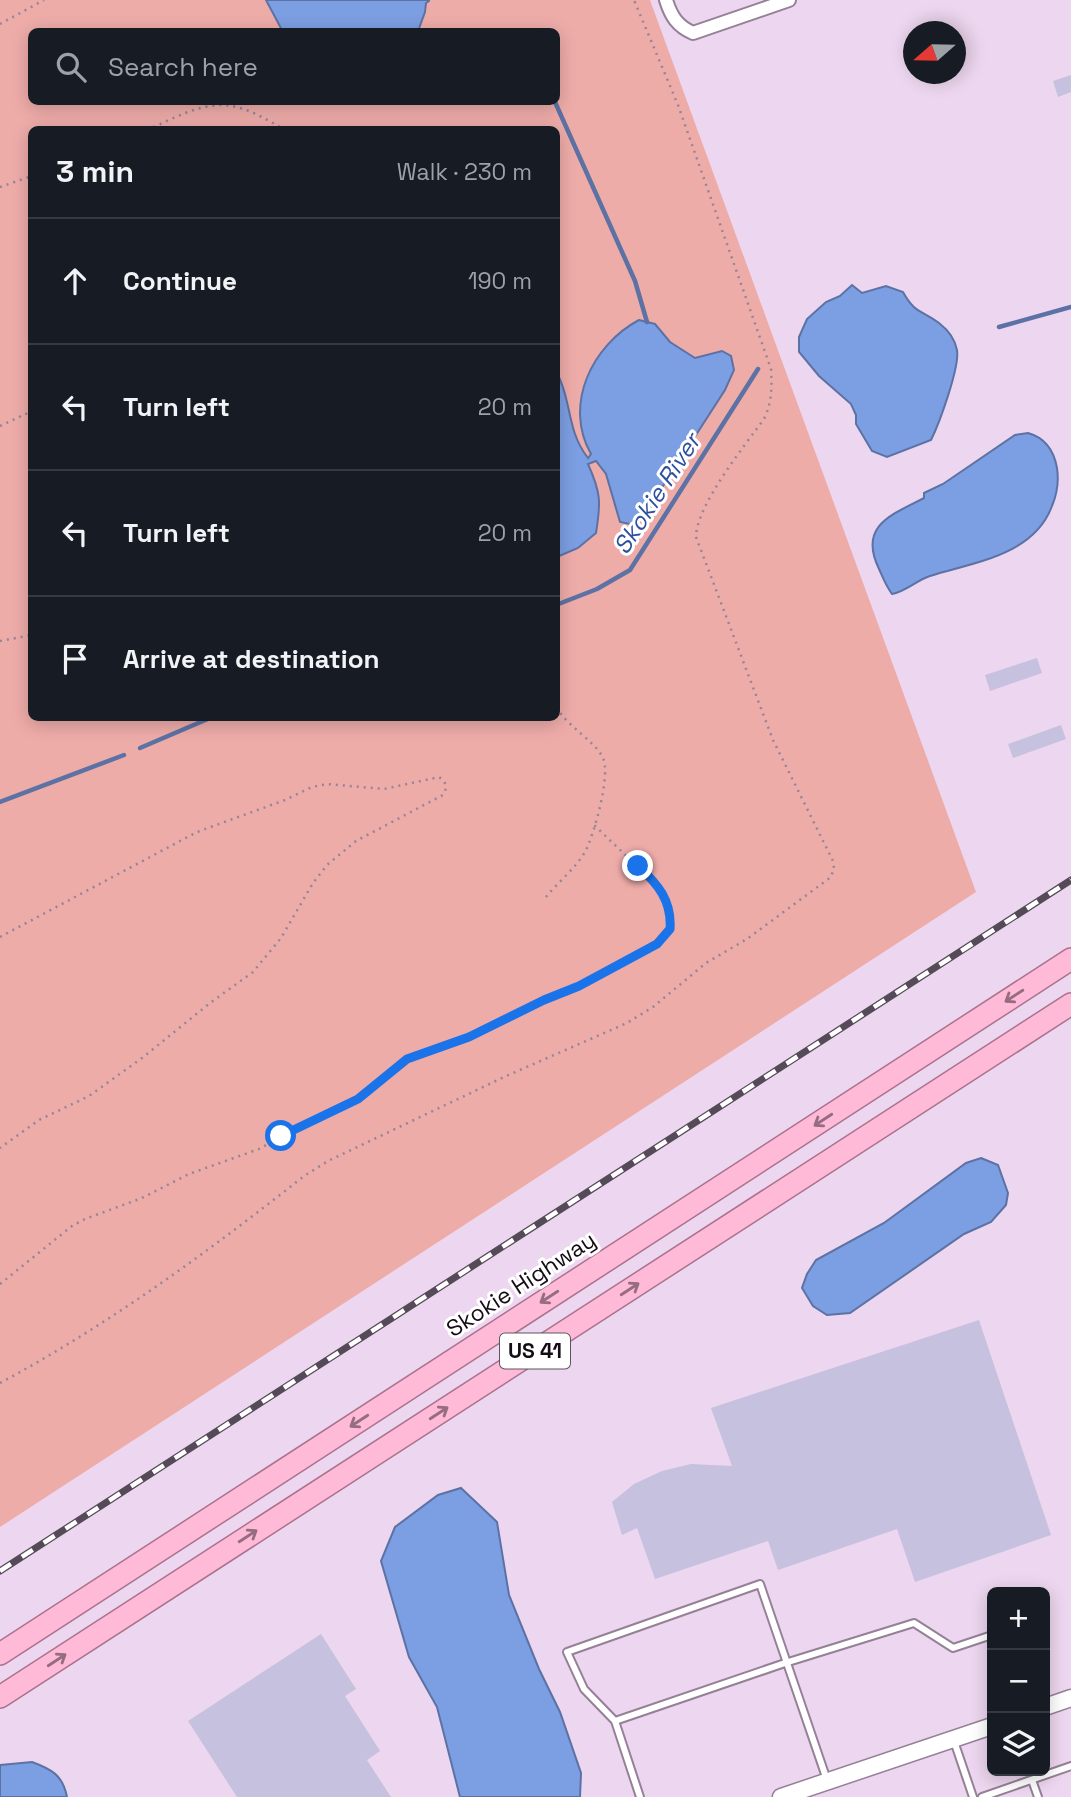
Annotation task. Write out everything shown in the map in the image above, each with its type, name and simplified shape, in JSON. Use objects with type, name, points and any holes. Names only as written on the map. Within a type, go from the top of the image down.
[{"type":"highway","name":"Skokie Highway","points":[[0,1654],[1071,959]]},
{"type":"highway","name":"US 41","points":[[0,1697],[1071,1004]]},
{"type":"street","points":[[666,0],[675,22],[693,33],[789,0]]},
{"type":"street","points":[[1050,1705],[1071,1698]]},
{"type":"street","points":[[781,1797],[987,1728]]},
{"type":"lane","points":[[640,1797],[615,1721],[584,1689],[567,1652],[760,1584],[827,1782]]},
{"type":"lane","points":[[615,1721],[785,1662],[914,1623],[953,1648],[987,1637]]},
{"type":"lane","points":[[954,1739],[973,1797]]},
{"type":"lane","points":[[982,1797],[1071,1766]]},
{"type":"lane","points":[[1032,1780],[1038,1797]]},
{"type":"path","points":[[0,24],[44,0]]},
{"type":"path","points":[[0,1383],[78,1340],[119,1313],[328,1161],[483,1086],[627,1023],[653,1007],[706,963],[747,939],[831,877],[834,872],[833,861],[773,740],[696,537],[696,528],[703,509],[770,407],[771,369],[682,116],[634,0]]},
{"type":"path","points":[[157,126],[194,110],[218,105]]},
{"type":"path","points":[[228,105],[278,126]]},
{"type":"path","points":[[0,187],[28,177]]},
{"type":"path","points":[[0,426],[28,413]]},
{"type":"path","points":[[0,642],[28,636]]},
{"type":"path","points":[[546,897],[584,852],[594,825],[606,770],[598,750],[571,727],[560,712]]},
{"type":"path","points":[[0,937],[197,832],[285,800],[320,784],[384,789],[439,776],[446,784],[447,790],[443,795],[356,841],[327,865],[313,883],[281,938],[253,972],[89,1096],[39,1120],[0,1148]]},
{"type":"path","points":[[0,1284],[72,1226],[85,1219],[121,1208],[197,1170],[259,1149],[358,1099],[407,1059],[469,1037],[579,986],[657,944],[666,937],[671,921],[661,889],[594,825]]},
{"type":"shaded area","points":[[0,0],[650,0],[976,892],[0,1527]]},
{"type":"water","points":[[266,0],[429,0],[419,28],[281,28]]},
{"type":"water","points":[[852,285],[862,293],[886,286],[903,292],[915,308],[945,329],[953,338],[957,350],[952,382],[931,440],[887,457],[872,451],[856,424],[856,415],[851,404],[819,376],[799,352],[799,337],[807,319],[826,302],[840,296]]},
{"type":"water","points":[[639,320],[655,324],[670,342],[695,358],[722,351],[731,356],[734,370],[725,390],[641,520],[630,524],[620,522],[606,474],[596,461],[588,464],[599,498],[596,533],[578,548],[560,556],[560,379],[572,426],[588,458],[591,454],[583,435],[581,397],[596,360],[622,331]]},
{"type":"water","points":[[1028,433],[1040,438],[1048,446],[1057,468],[1055,497],[1043,523],[1032,536],[1001,554],[930,576],[892,594],[874,554],[875,532],[881,524],[900,510],[924,498],[924,493],[943,484],[1015,435]]},
{"type":"water","points":[[981,1158],[998,1165],[1008,1193],[1006,1205],[991,1222],[964,1234],[850,1313],[827,1315],[813,1306],[802,1288],[816,1260],[884,1223],[966,1163]]},
{"type":"water","points":[[461,1488],[497,1522],[509,1595],[560,1712],[581,1773],[580,1797],[460,1797],[437,1707],[409,1657],[381,1561],[395,1527],[438,1495]]},
{"type":"water","points":[[32,1762],[45,1767],[59,1778],[67,1797],[0,1797],[0,1765]]},
{"type":"building","points":[[1071,75],[1071,92],[1058,97],[1053,81]]},
{"type":"building","points":[[1037,658],[1042,673],[990,691],[985,675]]},
{"type":"building","points":[[1061,725],[1066,739],[1013,758],[1008,744]]},
{"type":"building","points":[[979,1320],[1051,1535],[915,1582],[897,1529],[778,1570],[768,1541],[655,1579],[637,1528],[622,1535],[612,1502],[634,1484],[662,1471],[691,1464],[732,1466],[711,1408]]},
{"type":"building","points":[[321,1634],[356,1689],[345,1696],[380,1751],[367,1760],[391,1797],[237,1797],[188,1721]]},
{"type":"waterway","points":[[556,105],[635,281],[647,322]]},
{"type":"waterway","name":"Skokie River","points":[[999,327],[1071,307]]},
{"type":"waterway","name":"Skokie River","points":[[560,603],[597,589],[630,570],[758,369]]},
{"type":"waterway","name":"Skokie River","points":[[140,748],[203,721]]},
{"type":"waterway","name":"Skokie River","points":[[0,802],[124,755]]},
{"type":"railway","points":[[0,1571],[1071,880]]},
{"type":"route","points":[[281,1136],[358,1099],[407,1059],[469,1037],[579,986],[657,944],[666,937],[670,929],[670,913],[661,889],[638,866]]}]
